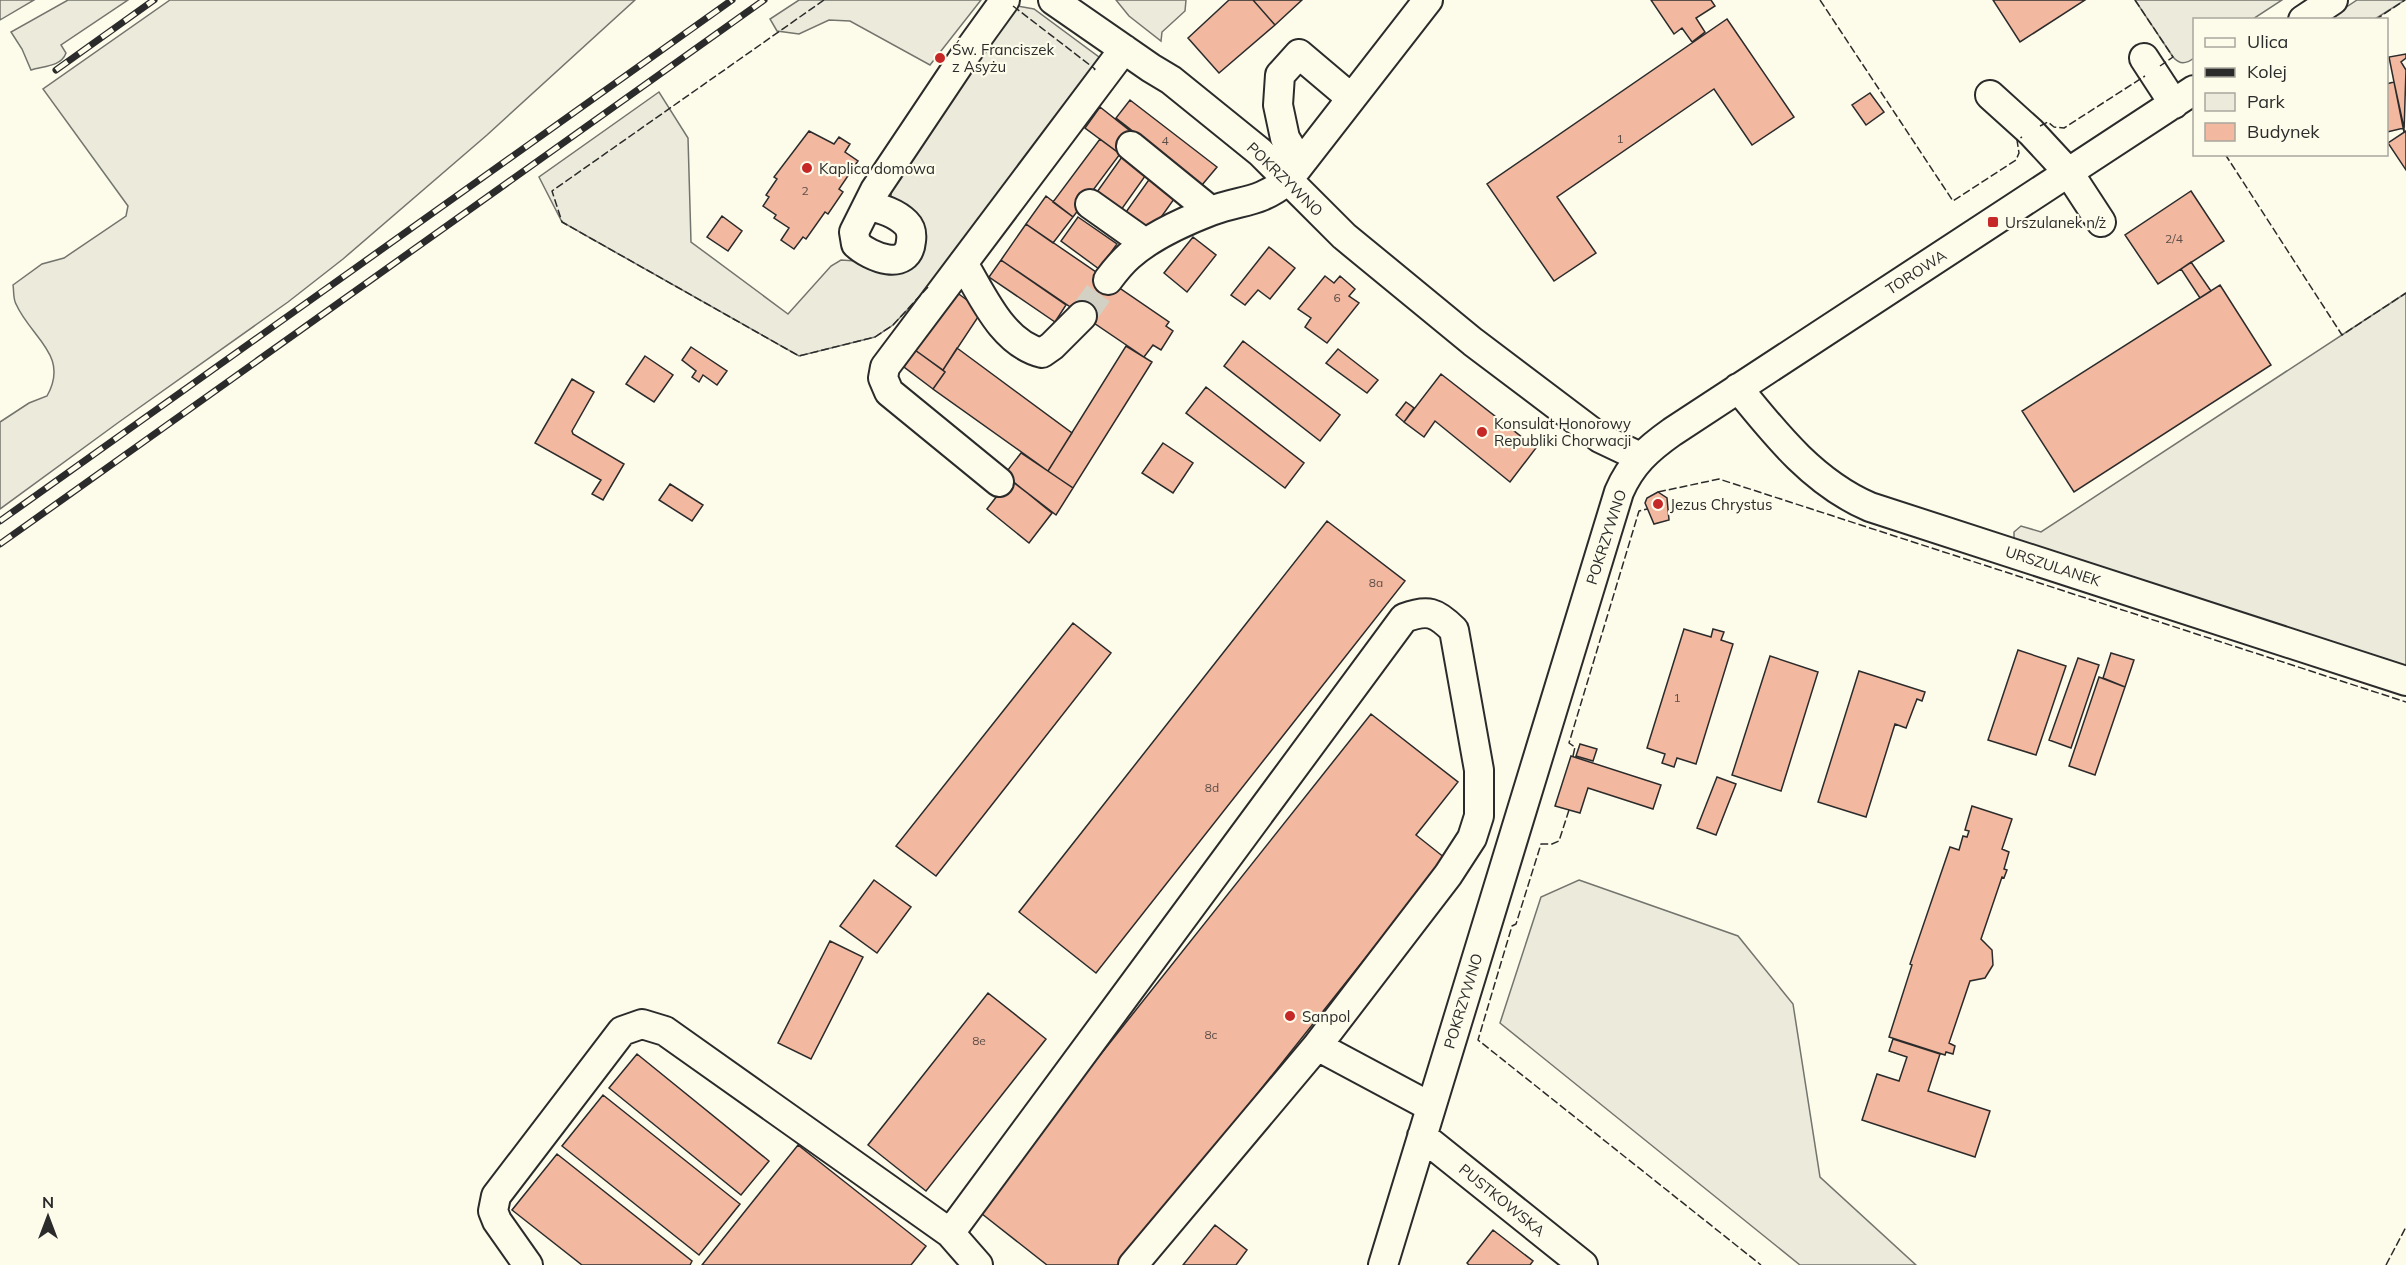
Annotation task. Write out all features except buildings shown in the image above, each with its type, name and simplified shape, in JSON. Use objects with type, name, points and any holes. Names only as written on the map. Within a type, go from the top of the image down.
[{"type":"street","points":[[868,205],[875,190],[1005,0]]},
{"type":"street","name":"POKRZYWNO","points":[[1053,0],[1171,80],[1260,152],[1294,171],[1344,236],[1458,330],[1600,438],[1640,457],[1629,470],[1619,492],[1383,1265]]},
{"type":"street","points":[[1108,280],[1127,257],[1145,243],[1211,211],[1259,199],[1273,192],[1294,171],[1428,0]]},
{"type":"street","points":[[2306,18],[2333,0]]},
{"type":"street","points":[[999,482],[889,392],[883,378],[885,367],[1124,49]]},
{"type":"street","points":[[1294,171],[1278,105],[1280,75],[1299,54],[1351,98]]},
{"type":"street","points":[[2144,58],[2184,97]]},
{"type":"street","points":[[1990,95],[2031,132],[2068,173],[2101,222]]},
{"type":"street","name":"TOROWA","points":[[1640,457],[1672,432],[1738,388],[2184,97]]},
{"type":"street","points":[[1131,146],[1211,211]]},
{"type":"street","points":[[1090,204],[1145,243]]},
{"type":"street","points":[[963,263],[1000,325],[1030,350],[1042,353],[1082,316]]},
{"type":"street","name":"URSZULANEK","points":[[1738,388],[1806,466],[1851,499],[2406,681]]},
{"type":"street","points":[[950,1233],[1404,618],[1421,611],[1440,616],[1454,630],[1479,770],[1479,816],[1472,838],[1448,875],[1317,1046],[1133,1265]]},
{"type":"street","points":[[528,1265],[497,1221],[493,1211],[496,1196],[622,1031],[642,1024],[665,1031],[950,1233],[978,1265]]},
{"type":"street","points":[[1317,1046],[1431,1107]]},
{"type":"street","name":"PUSTKOWSKA","points":[[1422,1136],[1583,1265]]},
{"type":"green space","points":[[0,0],[34,0],[0,20]]},
{"type":"green space","points":[[68,0],[128,0],[61,45],[66,53],[60,61],[31,70],[22,49],[11,32]]},
{"type":"green space","points":[[170,0],[635,0],[487,135],[343,259],[288,302],[0,509],[0,422],[29,403],[47,396],[53,382],[54,369],[46,347],[16,304],[13,285],[42,264],[64,258],[126,216],[128,206],[43,89]]},
{"type":"green space","points":[[799,0],[981,0],[930,65],[850,21],[829,20],[799,34],[777,31],[770,19]]},
{"type":"green space","points":[[1116,0],[1186,0],[1185,11],[1162,32],[1161,41],[1129,16]]},
{"type":"green space","points":[[2135,0],[2282,0],[2255,18],[2193,18],[2193,59],[2183,63],[2173,57]]},
{"type":"green space","points":[[2357,0],[2405,0],[2377,18],[2330,18]]},
{"type":"green space","points":[[1012,5],[1034,9],[1107,63],[942,273],[893,325],[875,337],[799,356],[562,222],[539,177],[659,92],[688,138],[691,242],[788,314],[831,266],[841,260],[886,263],[910,217],[891,197],[893,176]]},
{"type":"green space","points":[[2406,293],[2406,672],[2014,540],[2014,532],[2021,526],[2041,532]]},
{"type":"green space","points":[[1579,880],[1738,936],[1793,1004],[1820,1177],[1916,1265],[1800,1265],[1500,1023],[1541,897]]},
{"type":"tunnel","points":[[1082,316],[1108,280]]},
{"type":"railway","points":[[56,70],[154,0]]},
{"type":"railway","points":[[0,521],[732,0]]},
{"type":"railway","points":[[0,544],[764,0]]},
{"type":"fence","points":[[824,0],[552,191],[562,222],[799,356],[875,337],[893,325],[928,287]]},
{"type":"fence","points":[[1820,0],[1953,201],[2016,160],[2019,153],[2017,140],[2022,137]]},
{"type":"fence","points":[[2135,0],[2173,57],[2160,66]]},
{"type":"fence","points":[[2378,18],[2405,0]]},
{"type":"fence","points":[[1013,6],[1094,70]]},
{"type":"fence","points":[[2040,126],[2048,122],[2054,127],[2064,128],[2145,76]]},
{"type":"fence","points":[[2226,156],[2342,335],[2406,293]]},
{"type":"fence","points":[[1658,492],[1719,479],[2406,702]]},
{"type":"fence","points":[[1573,756],[1575,747],[1569,743],[1639,511],[1647,509]]},
{"type":"fence","points":[[1569,810],[1559,841],[1552,844],[1541,844],[1516,924],[1512,926],[1478,1040],[1761,1265]]},
{"type":"fence","points":[[2386,1265],[2406,1227]]},
{"type":"place","name":"Św. Franciszek z Asyżu","points":[[940,58]]},
{"type":"place","name":"Kaplica domowa","points":[[807,168]]},
{"type":"place","name":"Urszulanek n/ż","points":[[1993,222]]},
{"type":"place","name":"Konsulat Honorowy Republiki Chorwacji","points":[[1482,432]]},
{"type":"place","name":"Jezus Chrystus","points":[[1658,504]]},
{"type":"place","name":"Sanpol","points":[[1290,1016]]}]
